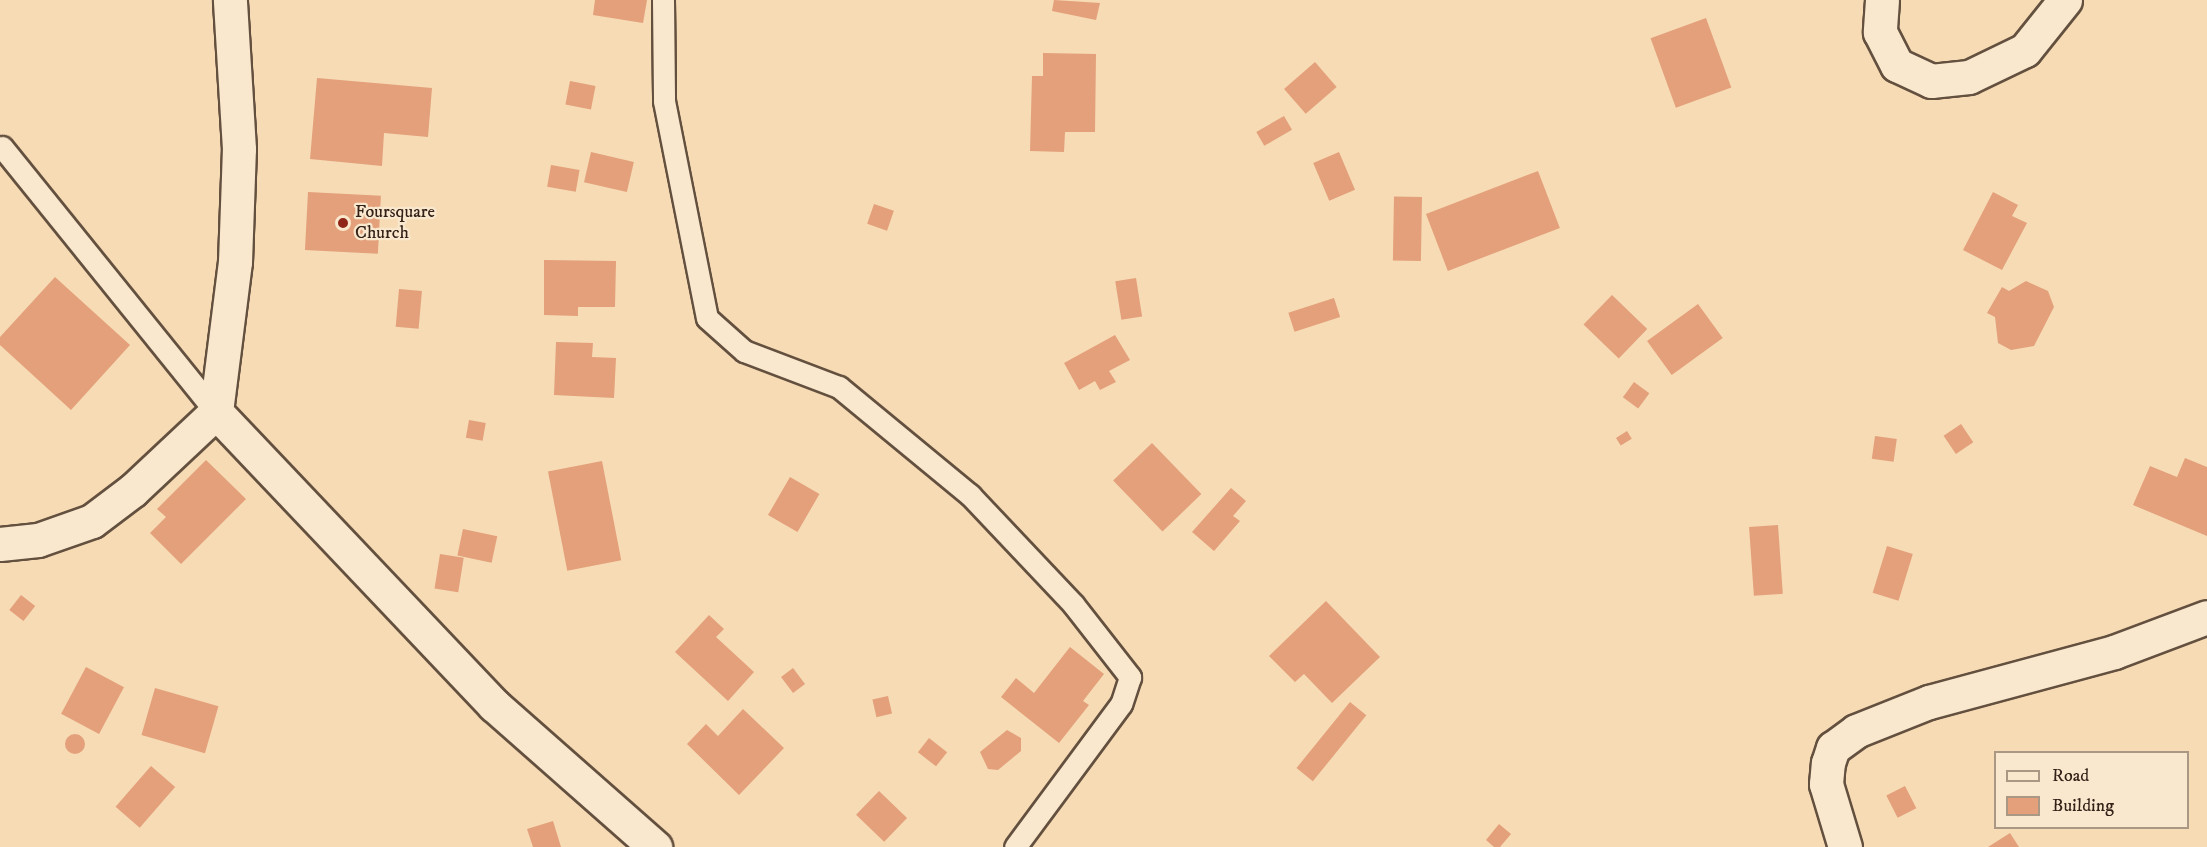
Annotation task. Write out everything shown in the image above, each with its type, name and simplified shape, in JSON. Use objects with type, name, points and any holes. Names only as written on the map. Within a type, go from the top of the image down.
[{"type":"street","points":[[0,544],[38,540],[92,521],[133,490],[216,412],[235,262],[238,172],[230,0]]},
{"type":"street","points":[[1882,0],[1880,32],[1897,65],[1931,81],[1969,77],[2025,50],[2065,0]]},
{"type":"street","points":[[216,412],[494,705],[654,847]]},
{"type":"street","points":[[1845,847],[1826,784],[1828,763],[1833,748],[1856,731],[1929,702],[2114,652],[2207,617]]},
{"type":"lane","points":[[663,0],[664,101],[707,318],[744,351],[839,387],[970,495],[1073,604],[1130,677],[1121,704],[1015,847]]},
{"type":"lane","points":[[2,147],[216,412]]},
{"type":"building","points":[[595,0],[647,0],[643,23],[593,15]]},
{"type":"building","points":[[1054,0],[1100,3],[1096,20],[1052,11]]},
{"type":"building","points":[[1706,18],[1731,88],[1676,108],[1651,38]]},
{"type":"building","points":[[1043,53],[1096,54],[1095,132],[1065,132],[1064,152],[1030,151],[1032,76],[1043,76]]},
{"type":"building","points":[[1315,62],[1337,87],[1306,114],[1284,89]]},
{"type":"building","points":[[317,78],[432,88],[428,137],[384,133],[382,166],[310,159]]},
{"type":"building","points":[[570,81],[596,86],[591,110],[565,105]]},
{"type":"building","points":[[1284,116],[1292,130],[1264,146],[1256,132]]},
{"type":"building","points":[[591,152],[634,162],[627,192],[584,182]]},
{"type":"building","points":[[1339,152],[1355,190],[1329,201],[1313,163]]},
{"type":"building","points":[[551,165],[580,170],[576,192],[547,187]]},
{"type":"building","points":[[1538,171],[1560,228],[1448,271],[1426,214]]},
{"type":"building","name":"Foursquare Church","points":[[308,192],[381,196],[378,254],[305,250]]},
{"type":"building","points":[[1993,192],[2018,205],[2012,216],[2027,223],[2002,270],[1963,250]]},
{"type":"building","points":[[1394,197],[1422,197],[1421,261],[1393,261]]},
{"type":"building","points":[[874,204],[894,211],[887,231],[867,224]]},
{"type":"building","points":[[544,260],[616,261],[615,307],[578,307],[578,316],[544,315]]},
{"type":"building","points":[[55,277],[130,345],[71,410],[0,345],[0,337]]},
{"type":"building","points":[[1136,278],[1142,317],[1121,320],[1115,281]]},
{"type":"building","points":[[2026,281],[2048,291],[2054,307],[2034,346],[2011,350],[1998,343],[1995,317],[1987,313],[2002,287],[2009,291]]},
{"type":"building","points":[[399,289],[422,291],[419,329],[396,327]]},
{"type":"building","points":[[1612,295],[1647,329],[1619,359],[1584,324]]},
{"type":"building","points":[[1334,298],[1340,317],[1295,332],[1288,313]]},
{"type":"building","points":[[1698,304],[1723,338],[1672,375],[1647,341]]},
{"type":"building","points":[[1115,335],[1130,360],[1109,371],[1116,382],[1100,390],[1095,381],[1079,390],[1064,363]]},
{"type":"building","points":[[556,342],[593,343],[592,357],[616,358],[614,398],[554,395]]},
{"type":"building","points":[[1634,382],[1649,393],[1638,409],[1623,397]]},
{"type":"building","points":[[469,420],[486,423],[483,441],[466,438]]},
{"type":"building","points":[[1961,424],[1973,442],[1956,454],[1944,436]]},
{"type":"building","points":[[1627,431],[1632,439],[1621,446],[1616,438]]},
{"type":"building","points":[[1875,436],[1897,439],[1894,462],[1872,459]]},
{"type":"building","points":[[1152,443],[1201,494],[1162,532],[1113,481]]},
{"type":"building","points":[[2185,458],[2207,467],[2207,536],[2133,505],[2150,466],[2177,477]]},
{"type":"building","points":[[206,460],[246,499],[181,564],[150,533],[166,517],[157,509]]},
{"type":"building","points":[[602,461],[621,560],[567,571],[548,471]]},
{"type":"building","points":[[790,477],[819,494],[797,532],[768,515]]},
{"type":"building","points":[[1231,488],[1246,501],[1233,516],[1240,521],[1214,551],[1192,532]]},
{"type":"building","points":[[1778,525],[1783,594],[1754,596],[1749,527]]},
{"type":"building","points":[[463,529],[497,536],[492,563],[457,555]]},
{"type":"building","points":[[1887,546],[1913,554],[1898,601],[1873,593]]},
{"type":"building","points":[[440,554],[464,558],[458,592],[435,589]]},
{"type":"building","points":[[21,595],[35,606],[23,621],[9,610]]},
{"type":"building","points":[[1326,601],[1380,657],[1332,703],[1304,674],[1295,682],[1269,656]]},
{"type":"building","points":[[709,615],[724,629],[716,637],[754,672],[728,701],[675,652]]},
{"type":"building","points":[[1070,647],[1104,674],[1083,701],[1089,705],[1059,743],[1001,697],[1016,678],[1034,693]]},
{"type":"building","points":[[86,667],[124,687],[99,734],[61,714]]},
{"type":"building","points":[[793,668],[805,684],[793,693],[781,677]]},
{"type":"building","points":[[155,688],[218,706],[205,753],[141,735]]},
{"type":"building","points":[[888,696],[892,714],[876,717],[872,700]]},
{"type":"building","points":[[1350,702],[1366,715],[1313,781],[1297,768]]},
{"type":"building","points":[[743,709],[784,748],[739,795],[687,744],[706,724],[718,736]]},
{"type":"building","points":[[1007,730],[1021,738],[1021,751],[998,770],[988,769],[980,752]]},
{"type":"building","points":[[75,734],[82,737],[85,744],[82,751],[75,754],[68,751],[65,744],[68,737]]},
{"type":"building","points":[[929,738],[947,752],[936,766],[918,752]]},
{"type":"building","points":[[151,766],[175,787],[140,828],[116,807]]},
{"type":"building","points":[[1905,786],[1916,808],[1898,818],[1886,796]]},
{"type":"building","points":[[879,791],[907,818],[884,842],[856,815]]},
{"type":"building","points":[[553,821],[561,847],[533,847],[527,829]]},
{"type":"building","points":[[1499,824],[1511,834],[1500,847],[1494,847],[1486,840]]},
{"type":"building","points":[[2010,833],[2019,847],[1988,847]]},
{"type":"place","name":"Foursquare Church","points":[[343,223]]}]
